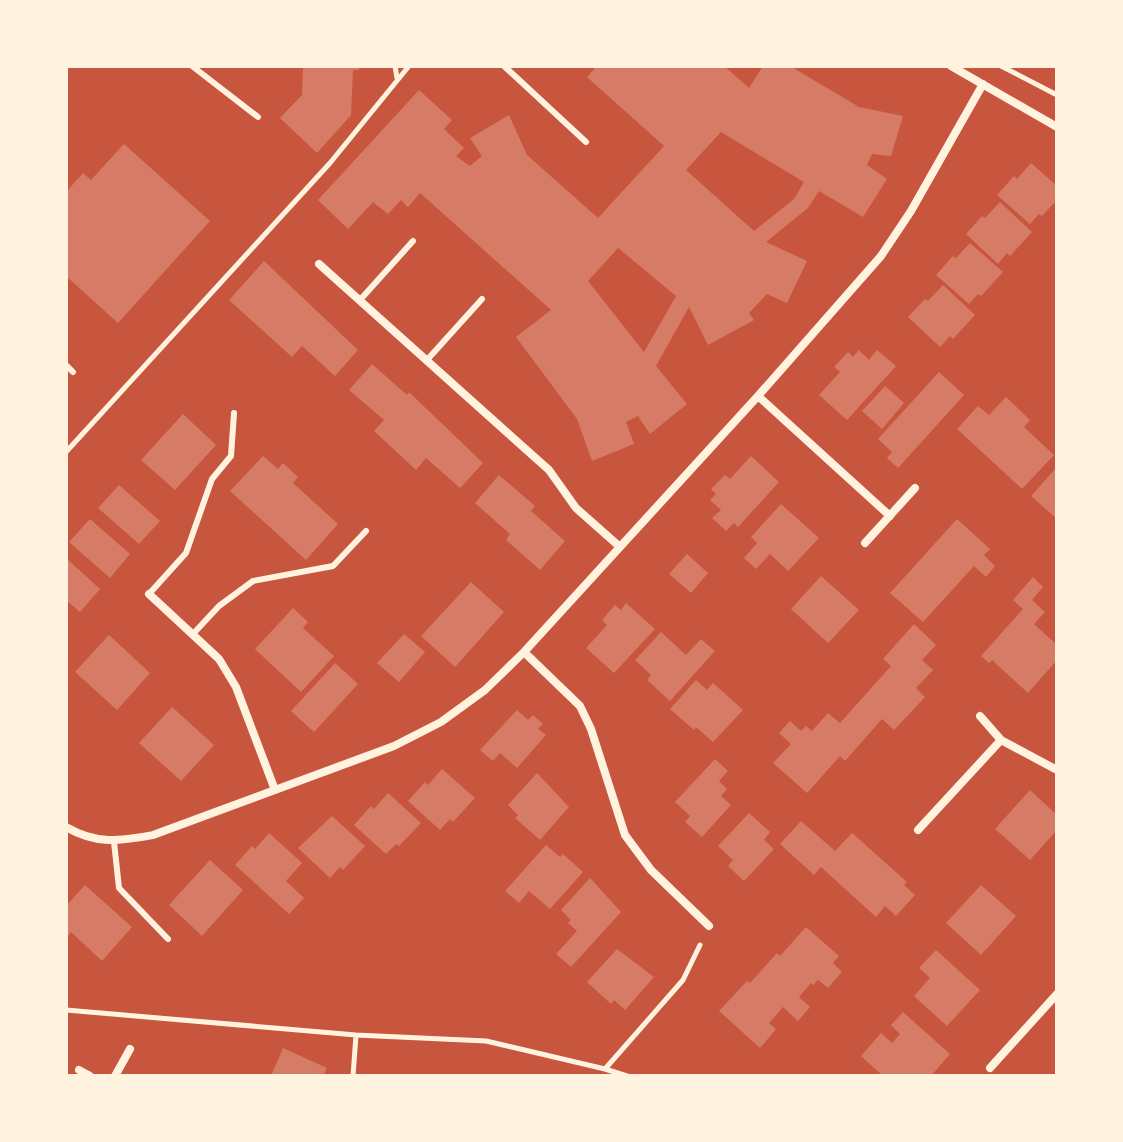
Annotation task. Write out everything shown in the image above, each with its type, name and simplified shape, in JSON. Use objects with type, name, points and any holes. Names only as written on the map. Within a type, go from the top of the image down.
[{"type":"street","points":[[951,66],[1057,127]]},
{"type":"street","points":[[66,827],[81,835],[114,842],[153,835],[394,746],[441,722],[485,690],[524,652],[758,396],[881,256],[911,211],[983,84]]},
{"type":"street","points":[[319,264],[549,470],[576,508],[620,547]]},
{"type":"street","points":[[758,396],[890,516]]},
{"type":"street","points":[[865,543],[915,488]]},
{"type":"street","points":[[149,594],[219,659],[236,687],[275,790]]},
{"type":"street","points":[[524,652],[580,706],[591,729],[625,835],[651,870],[709,926]]},
{"type":"street","points":[[980,716],[1001,740],[1057,770]]},
{"type":"street","points":[[918,830],[1001,740]]},
{"type":"street","points":[[990,1068],[1057,994]]},
{"type":"street","points":[[115,1076],[130,1049]]},
{"type":"street","points":[[79,1070],[90,1076]]},
{"type":"lane","points":[[192,66],[258,117]]},
{"type":"lane","points":[[504,66],[586,142]]},
{"type":"lane","points":[[360,300],[413,241]]},
{"type":"lane","points":[[427,360],[482,299]]},
{"type":"lane","points":[[66,365],[73,372]]},
{"type":"lane","points":[[149,594],[186,553],[212,479],[231,456],[234,413]]},
{"type":"lane","points":[[193,634],[219,606],[253,581],[333,566],[366,531]]},
{"type":"lane","points":[[114,842],[119,888],[168,939]]},
{"type":"path","points":[[395,66],[397,79]]},
{"type":"path","points":[[66,452],[330,163],[409,66]]},
{"type":"path","points":[[1001,66],[1057,95]]},
{"type":"path","points":[[605,1069],[683,980],[709,926]]},
{"type":"path","points":[[66,1010],[356,1035],[486,1041],[627,1076]]},
{"type":"path","points":[[353,1076],[356,1035]]},
{"type":"building","points":[[303,66],[359,66],[359,70],[353,70],[351,115],[317,153],[280,118],[302,95]]},
{"type":"building","points":[[597,66],[724,66],[749,88],[763,66],[790,66],[859,107],[903,116],[891,156],[872,154],[867,165],[887,179],[863,217],[819,191],[808,208],[766,242],[807,261],[787,303],[767,294],[749,313],[754,320],[708,345],[689,307],[656,366],[687,404],[650,434],[638,416],[626,422],[634,444],[592,461],[577,419],[516,337],[551,310],[420,193],[408,207],[401,200],[388,214],[373,202],[348,229],[318,200],[419,90],[452,120],[444,129],[464,148],[456,156],[470,166],[482,156],[470,138],[509,115],[527,155],[598,218],[664,146],[587,77]],"holes":[[[721,132],[804,182],[794,199],[754,231],[686,170]],[[618,248],[676,296],[644,352],[588,281]]]},
{"type":"building","points":[[124,144],[210,221],[118,323],[66,276],[66,192],[83,173],[91,180]]},
{"type":"building","points":[[1031,163],[1057,186],[1057,200],[1030,224],[997,195]]},
{"type":"building","points":[[1000,202],[1032,232],[998,264],[966,234]]},
{"type":"building","points":[[970,243],[1003,272],[969,304],[936,275]]},
{"type":"building","points":[[264,261],[358,350],[335,376],[302,346],[292,357],[229,300]]},
{"type":"building","points":[[943,285],[975,315],[953,339],[950,336],[940,347],[908,317]]},
{"type":"building","points":[[859,350],[869,360],[877,350],[896,366],[847,420],[819,395],[840,372],[834,367],[848,352],[853,357]]},
{"type":"building","points":[[372,364],[407,395],[409,392],[483,463],[460,488],[426,458],[416,470],[374,431],[384,420],[349,390]]},
{"type":"building","points":[[939,372],[964,395],[898,468],[887,458],[892,452],[878,439]]},
{"type":"building","points":[[885,386],[904,403],[882,429],[862,411]]},
{"type":"building","points":[[1006,397],[1030,420],[1024,427],[1054,455],[1022,489],[957,429],[978,406],[989,415]]},
{"type":"building","points":[[183,414],[216,445],[175,490],[141,460]]},
{"type":"building","points":[[263,456],[278,469],[283,463],[298,477],[293,483],[338,524],[306,560],[230,491]]},
{"type":"building","points":[[751,456],[779,482],[738,527],[734,523],[726,531],[712,518],[721,510],[710,500],[716,494],[711,489],[725,475],[730,479]]},
{"type":"building","points":[[1057,467],[1057,519],[1031,496]]},
{"type":"building","points":[[499,475],[535,506],[531,511],[565,541],[540,570],[506,540],[510,534],[475,503]]},
{"type":"building","points":[[119,485],[160,521],[139,544],[98,508]]},
{"type":"building","points":[[781,504],[819,538],[788,571],[770,554],[756,569],[744,558],[757,543],[751,537]]},
{"type":"building","points":[[90,519],[130,554],[110,578],[69,542]]},
{"type":"building","points":[[957,519],[990,549],[984,555],[995,566],[986,577],[974,566],[923,622],[890,593]]},
{"type":"building","points":[[687,554],[708,573],[691,593],[669,574]]},
{"type":"building","points":[[66,558],[100,589],[80,612],[66,600]]},
{"type":"building","points":[[821,576],[859,610],[828,643],[791,609]]},
{"type":"building","points":[[1033,577],[1043,587],[1032,600],[1045,612],[1034,624],[1057,645],[1057,660],[1028,693],[992,660],[989,663],[981,656],[1023,609],[1013,600]]},
{"type":"building","points":[[471,582],[504,612],[455,667],[421,636]]},
{"type":"building","points":[[626,603],[655,629],[614,673],[586,648],[607,625],[602,620],[615,605],[621,610]]},
{"type":"building","points":[[293,608],[308,622],[303,628],[334,656],[301,692],[255,649]]},
{"type":"building","points":[[914,624],[936,645],[922,660],[933,670],[916,688],[925,697],[894,730],[882,719],[845,761],[840,756],[807,793],[773,763],[791,744],[779,733],[790,721],[801,731],[806,726],[812,731],[828,713],[840,723],[891,666],[883,659]]},
{"type":"building","points":[[661,632],[686,655],[701,639],[715,651],[670,701],[647,680],[651,675],[635,660]]},
{"type":"building","points":[[404,634],[425,652],[399,682],[377,663]]},
{"type":"building","points":[[109,635],[150,673],[117,710],[75,672]]},
{"type":"building","points":[[335,663],[358,684],[314,732],[291,711]]},
{"type":"building","points":[[696,680],[707,690],[713,683],[743,710],[713,742],[670,709]]},
{"type":"building","points":[[172,707],[214,745],[181,781],[139,743]]},
{"type":"building","points":[[517,710],[528,720],[533,715],[543,724],[538,729],[546,735],[517,768],[500,753],[493,761],[480,750]]},
{"type":"building","points":[[715,759],[728,771],[719,781],[727,789],[721,796],[731,805],[702,837],[685,822],[690,816],[675,802]]},
{"type":"building","points":[[442,769],[475,798],[453,822],[450,819],[440,830],[408,801]]},
{"type":"building","points":[[537,773],[569,807],[540,840],[515,818],[518,815],[508,805]]},
{"type":"building","points":[[1030,790],[1057,815],[1057,830],[1030,860],[995,829]]},
{"type":"building","points":[[388,793],[421,823],[399,846],[396,844],[386,854],[354,825]]},
{"type":"building","points":[[749,813],[770,832],[764,840],[774,849],[744,881],[728,866],[733,860],[718,846]]},
{"type":"building","points":[[332,816],[365,846],[343,870],[340,867],[330,878],[298,848]]},
{"type":"building","points":[[801,821],[835,851],[852,833],[907,882],[904,885],[915,895],[896,916],[885,906],[876,917],[821,867],[814,875],[780,844]]},
{"type":"building","points":[[269,833],[302,863],[286,881],[304,898],[289,914],[235,865]]},
{"type":"building","points":[[546,845],[560,857],[563,854],[583,872],[550,909],[529,891],[519,903],[505,891]]},
{"type":"building","points":[[210,860],[243,890],[202,936],[169,905]]},
{"type":"building","points":[[590,878],[621,912],[571,967],[556,954],[577,931],[561,910]]},
{"type":"building","points":[[85,885],[132,927],[102,961],[71,932],[66,938],[66,906]]},
{"type":"building","points":[[981,885],[1016,916],[981,955],[946,923]]},
{"type":"building","points":[[806,927],[839,956],[833,963],[842,972],[828,988],[818,980],[813,985],[811,983],[799,997],[810,1007],[798,1021],[783,1007],[769,1023],[776,1029],[760,1048],[719,1011],[777,953],[780,956]]},
{"type":"building","points":[[617,949],[654,977],[625,1010],[614,1000],[611,1004],[587,982]]},
{"type":"building","points":[[936,950],[980,990],[947,1026],[914,996],[930,978],[919,968]]},
{"type":"building","points":[[903,1012],[950,1054],[931,1076],[883,1076],[861,1056],[881,1033],[892,1043],[900,1034],[891,1025]]},
{"type":"building","points":[[283,1048],[327,1068],[323,1076],[271,1076]]}]
